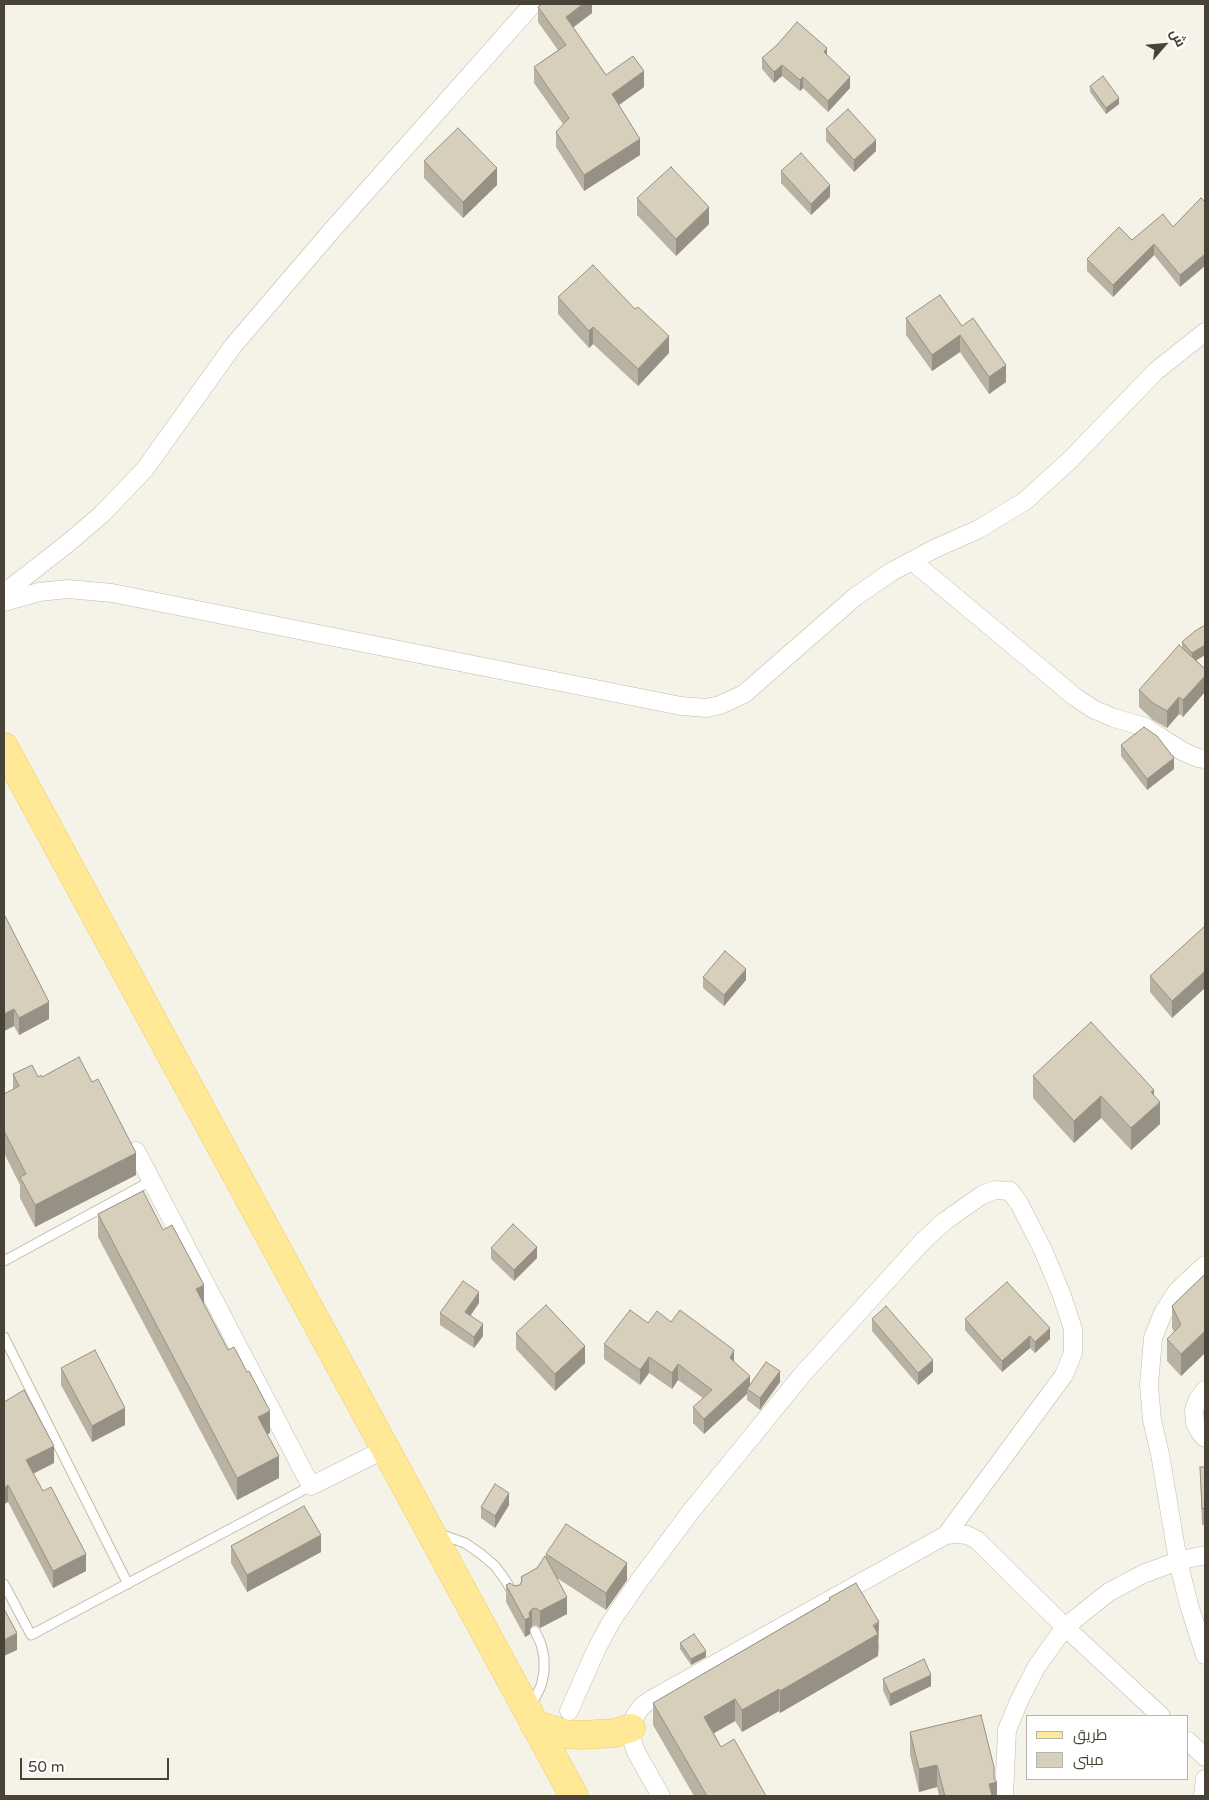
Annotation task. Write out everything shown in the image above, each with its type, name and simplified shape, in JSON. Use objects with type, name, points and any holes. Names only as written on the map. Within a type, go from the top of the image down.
[{"type":"main road","points":[[4,747],[574,1796]]},
{"type":"main road","points":[[531,1718],[550,1730],[582,1735],[615,1732],[631,1728]]},
{"type":"street","points":[[4,593],[102,514],[144,469],[233,346],[333,229],[533,4]]},
{"type":"street","points":[[4,602],[39,592],[68,589],[112,593],[671,704],[707,708],[720,705],[744,694],[854,598],[891,572],[979,529],[1025,501],[1070,460],[1156,371],[1205,332]]},
{"type":"street","points":[[912,561],[1075,697],[1093,709],[1145,727],[1182,751],[1205,759]]},
{"type":"street","points":[[136,1151],[312,1486],[385,1449]]},
{"type":"street","points":[[569,1711],[597,1648],[611,1622],[633,1589],[692,1510],[802,1375],[923,1241],[945,1221],[982,1195],[994,1190],[1010,1191],[1023,1210],[1061,1292],[1073,1329],[1073,1353],[1064,1375],[946,1535]]},
{"type":"street","points":[[1205,1264],[1178,1290],[1163,1313],[1153,1338],[1149,1386],[1152,1420],[1160,1454],[1178,1561],[1189,1605],[1205,1655]]},
{"type":"street","points":[[1205,1390],[1198,1399],[1194,1410],[1195,1423],[1205,1438]]},
{"type":"street","points":[[660,1796],[636,1752],[632,1740],[631,1728],[635,1716],[642,1706],[946,1535],[967,1535],[977,1540],[1065,1628],[1160,1715]]},
{"type":"street","points":[[1004,1796],[1008,1730],[1019,1700],[1037,1666],[1065,1628],[1109,1592],[1143,1574],[1178,1561],[1205,1555]]},
{"type":"street","points":[[1189,1742],[1205,1758]]},
{"type":"street","points":[[1203,1796],[1205,1779]]},
{"type":"lane","points":[[4,1261],[152,1181]]},
{"type":"lane","points":[[4,1337],[128,1584]]},
{"type":"lane","points":[[4,1584],[31,1635],[312,1486]]},
{"type":"lane","points":[[430,1532],[448,1536],[465,1543],[481,1554],[495,1566],[516,1597]]},
{"type":"lane","points":[[531,1718],[544,1672],[541,1644],[535,1631]]},
{"type":"building","points":[[542,4],[583,4],[566,17],[606,75],[633,56],[644,71],[612,94],[640,139],[584,175],[556,132],[569,118],[534,67],[566,45],[538,7]]},
{"type":"building","points":[[797,22],[827,48],[824,52],[850,77],[828,101],[803,77],[800,80],[782,65],[774,72],[762,58],[777,45]]},
{"type":"building","points":[[1103,76],[1119,98],[1106,108],[1090,86]]},
{"type":"building","points":[[848,109],[876,140],[854,160],[826,129]]},
{"type":"building","points":[[458,128],[497,168],[463,202],[424,161]]},
{"type":"building","points":[[801,153],[830,185],[811,204],[781,171]]},
{"type":"building","points":[[671,167],[709,207],[676,239],[637,198]]},
{"type":"building","points":[[1201,198],[1205,202],[1205,254],[1180,275],[1154,244],[1113,285],[1087,259],[1119,227],[1132,240],[1163,214],[1173,227]]},
{"type":"building","points":[[593,265],[635,309],[638,307],[669,336],[638,369],[593,327],[589,331],[558,297]]},
{"type":"building","points":[[940,295],[962,326],[973,318],[1006,365],[989,377],[960,335],[932,355],[906,318]]},
{"type":"building","points":[[1205,625],[1205,645],[1192,653],[1182,642]]},
{"type":"building","points":[[1179,645],[1205,669],[1205,676],[1183,700],[1179,697],[1167,711],[1153,703],[1139,690]]},
{"type":"building","points":[[1144,727],[1157,736],[1174,758],[1147,779],[1121,745]]},
{"type":"building","points":[[4,914],[49,1002],[19,1018],[14,1009],[4,1014]]},
{"type":"building","points":[[1205,926],[1205,971],[1172,1001],[1150,976]]},
{"type":"building","points":[[725,951],[746,969],[724,995],[703,977]]},
{"type":"building","points":[[1091,1022],[1154,1090],[1151,1092],[1160,1102],[1131,1128],[1101,1096],[1074,1121],[1033,1076]]},
{"type":"building","points":[[79,1057],[92,1082],[98,1079],[136,1153],[35,1205],[20,1177],[26,1174],[4,1131],[4,1094],[19,1086],[13,1074],[32,1065],[38,1077],[41,1075],[42,1077]]},
{"type":"building","points":[[143,1191],[163,1230],[172,1225],[204,1285],[196,1289],[228,1350],[234,1347],[270,1411],[258,1417],[279,1456],[237,1478],[98,1214]]},
{"type":"building","points":[[513,1224],[537,1247],[514,1270],[491,1248]]},
{"type":"building","points":[[1205,1274],[1205,1333],[1181,1354],[1167,1339],[1181,1325],[1172,1306]]},
{"type":"building","points":[[463,1281],[479,1292],[465,1312],[483,1324],[474,1337],[440,1313]]},
{"type":"building","points":[[1007,1282],[1050,1328],[1035,1342],[1030,1336],[1002,1361],[965,1319]]},
{"type":"building","points":[[546,1305],[585,1346],[555,1374],[516,1333]]},
{"type":"building","points":[[886,1306],[933,1360],[918,1373],[872,1319]]},
{"type":"building","points":[[630,1310],[648,1323],[657,1311],[671,1322],[680,1310],[734,1350],[730,1358],[750,1376],[704,1419],[693,1407],[712,1390],[678,1364],[672,1373],[649,1357],[640,1370],[604,1344]]},
{"type":"building","points":[[95,1350],[125,1408],[92,1426],[61,1368]]},
{"type":"building","points":[[766,1362],[780,1371],[760,1398],[747,1389]]},
{"type":"building","points":[[24,1390],[54,1446],[26,1460],[43,1491],[51,1487],[86,1554],[53,1571],[8,1485],[4,1488],[4,1402]]},
{"type":"building","points":[[1200,1467],[1205,1467],[1205,1508],[1202,1509]]},
{"type":"building","points":[[495,1484],[509,1493],[495,1516],[481,1507]]},
{"type":"building","points":[[304,1506],[321,1535],[247,1575],[231,1546]]},
{"type":"building","points":[[566,1524],[627,1563],[606,1593],[546,1554]]},
{"type":"building","points":[[545,1556],[567,1597],[540,1611],[536,1608],[532,1609],[529,1613],[530,1617],[525,1620],[506,1585],[510,1583],[514,1586],[520,1585],[521,1577],[537,1568]]},
{"type":"building","points":[[856,1583],[879,1622],[873,1625],[878,1634],[780,1691],[779,1689],[742,1710],[735,1699],[704,1717],[721,1747],[734,1739],[766,1796],[707,1796],[653,1703]]},
{"type":"building","points":[[4,1609],[17,1633],[4,1640]]},
{"type":"building","points":[[694,1634],[706,1651],[691,1659],[680,1643]]},
{"type":"building","points":[[924,1659],[931,1675],[890,1694],[883,1679]]},
{"type":"building","points":[[981,1715],[994,1767],[994,1778],[997,1782],[989,1784],[992,1796],[945,1796],[937,1765],[919,1769],[910,1732]]}]
